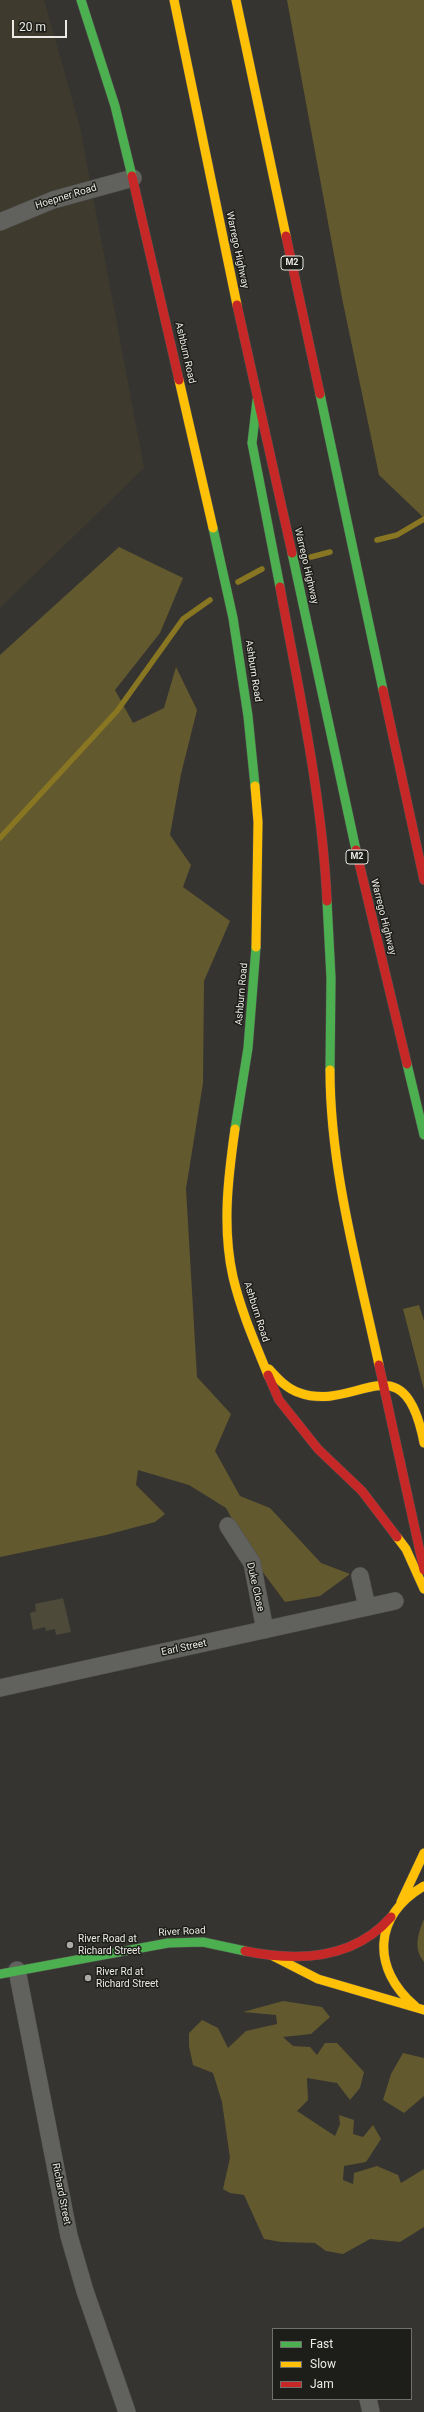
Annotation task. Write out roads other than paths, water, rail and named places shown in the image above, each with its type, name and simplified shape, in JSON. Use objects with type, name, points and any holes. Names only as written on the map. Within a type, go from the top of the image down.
[{"type":"main road","name":"Ashburn Road","points":[[81,0],[110,86],[133,178],[219,551],[233,618],[244,687],[254,771],[258,822],[258,926],[248,1048],[228,1176],[227,1230],[233,1277],[239,1300],[260,1357],[282,1405],[318,1449],[362,1492],[383,1517],[406,1549],[424,1589]]},
{"type":"main road","name":"Warrego Highway","points":[[174,0],[257,400],[298,577],[362,878],[424,1135]]},
{"type":"main road","name":"M2","points":[[236,0],[424,880]]},
{"type":"main road","points":[[257,400],[252,443],[306,724],[316,784],[325,854],[331,956],[330,1110],[333,1146],[424,1570]]},
{"type":"main road","name":"Ashburn Road","points":[[260,1357],[286,1386],[297,1393],[310,1397],[330,1396],[383,1384]]},
{"type":"main road","points":[[383,1384],[401,1392],[410,1400],[419,1422],[424,1443]]},
{"type":"main road","points":[[424,1853],[401,1902],[391,1917],[383,1944],[383,1960],[386,1972],[400,1994],[424,2010]]},
{"type":"main road","points":[[401,1902],[410,1894],[424,1886]]},
{"type":"main road","name":"River Road","points":[[0,1974],[175,1942],[212,1942],[272,1955],[318,1954],[348,1950],[370,1938],[391,1917]]},
{"type":"main road","name":"River Road","points":[[272,1955],[318,1979],[424,2010]]},
{"type":"street","name":"Hoepner Road","points":[[0,222],[53,200],[133,178]]},
{"type":"street","name":"Duke Close","points":[[228,1526],[252,1563],[265,1630]]},
{"type":"street","points":[[360,1576],[367,1607]]},
{"type":"street","name":"Earl Street","points":[[0,1688],[395,1601]]},
{"type":"street","name":"Richard Street","points":[[17,1970],[69,2236],[85,2291],[127,2412]]},
{"type":"street","points":[[368,2400],[371,2412]]},
{"type":"waterway","points":[[377,540],[397,535],[424,519]]},
{"type":"waterway","points":[[311,557],[330,552]]},
{"type":"waterway","points":[[238,582],[262,569]]},
{"type":"waterway","points":[[0,838],[117,711],[183,619],[210,600]]},
{"type":"place","name":"River Road at Richard Street","points":[[70,1945]]},
{"type":"place","name":"River Rd at Richard Street","points":[[88,1978]]}]
